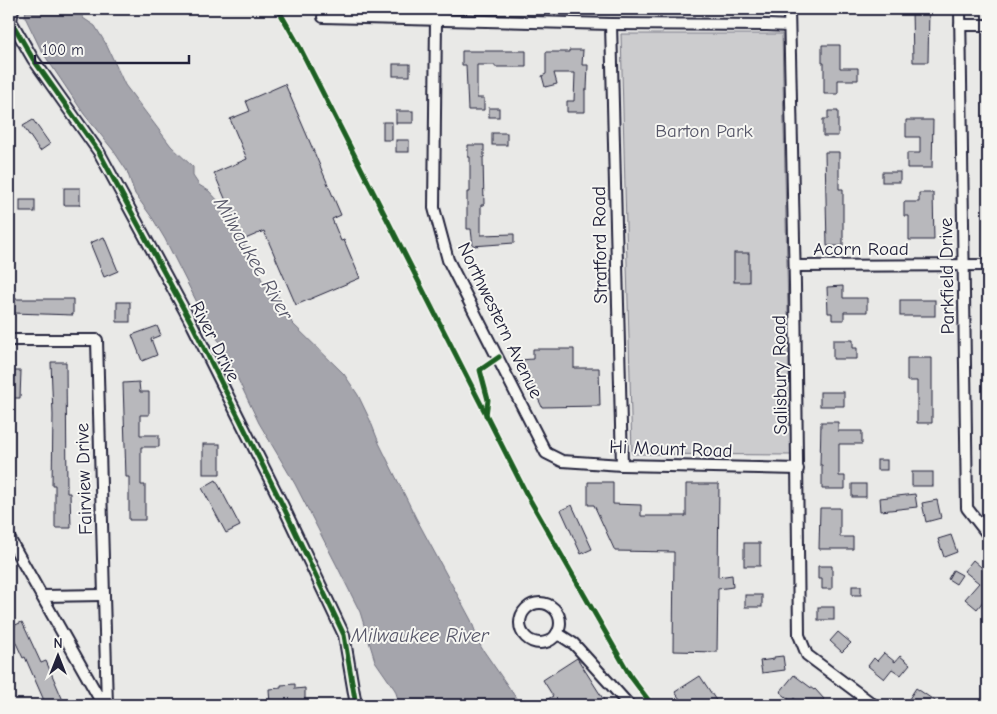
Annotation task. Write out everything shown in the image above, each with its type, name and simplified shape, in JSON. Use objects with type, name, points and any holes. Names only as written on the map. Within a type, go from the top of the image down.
[{"type":"street","name":"River Drive","points":[[13,9],[10,21],[33,59],[99,152],[197,335],[283,506],[344,635],[356,705]]},
{"type":"street","name":"Salisbury Road","points":[[789,9],[795,266],[799,635],[807,655],[874,705]]},
{"type":"street","name":"Parkfield Drive","points":[[960,9],[967,508],[988,535]]},
{"type":"street","points":[[323,17],[789,26]]},
{"type":"street","name":"Northwestern Avenue","points":[[436,20],[434,208],[448,260],[546,453]]},
{"type":"street","name":"Stratford Road","points":[[610,24],[622,466]]},
{"type":"street","points":[[960,25],[988,25]]},
{"type":"street","name":"Acorn Road","points":[[795,266],[988,266]]},
{"type":"street","name":"Fairview Drive","points":[[9,340],[96,340],[107,705]]},
{"type":"street","name":"Hi Mount Road","points":[[546,453],[562,461],[622,466],[798,469]]},
{"type":"street","points":[[9,538],[102,705]]},
{"type":"street","points":[[42,596],[104,594]]},
{"type":"street","points":[[557,633],[574,644],[629,705]]},
{"type":"green space","name":"Barton Park","points":[[621,34],[782,34],[791,455],[632,454]]},
{"type":"water","name":"Milwaukee River","points":[[26,9],[84,9],[83,18],[95,26],[106,44],[125,85],[171,146],[193,167],[193,176],[199,185],[209,191],[221,204],[242,239],[262,280],[277,294],[292,323],[344,374],[358,395],[416,518],[471,620],[481,647],[521,705],[400,705],[395,690],[375,661],[360,612],[336,564],[295,484],[259,423],[220,342],[213,334],[165,239],[135,194],[127,171],[84,114],[41,50],[25,17]]},
{"type":"building","points":[[912,9],[929,9],[928,62],[913,62]]},
{"type":"building","points":[[822,45],[840,45],[840,68],[858,68],[858,80],[838,80],[838,94],[824,94]]},
{"type":"building","points":[[569,50],[583,50],[582,65],[588,65],[585,112],[567,112],[567,101],[574,101],[575,73],[554,73],[557,84],[545,87],[542,76],[546,74],[546,52],[569,52]]},
{"type":"building","points":[[462,51],[526,51],[526,67],[477,65],[477,98],[484,98],[484,110],[468,110],[466,65],[462,65]]},
{"type":"building","points":[[393,64],[410,64],[410,76],[393,76]]},
{"type":"building","points":[[285,84],[341,215],[332,219],[341,241],[344,240],[360,278],[296,305],[264,231],[243,240],[214,173],[247,159],[230,119],[250,111],[246,101]]},
{"type":"building","points":[[489,108],[499,108],[499,117],[489,117]]},
{"type":"building","points":[[396,111],[413,111],[413,123],[396,123]]},
{"type":"building","points":[[828,111],[838,111],[838,136],[823,136],[823,119],[828,119]]},
{"type":"building","points":[[33,120],[50,144],[40,151],[23,126]]},
{"type":"building","points":[[906,120],[933,120],[932,168],[907,168],[907,153],[920,153],[920,137],[906,137]]},
{"type":"building","points":[[383,122],[392,122],[392,140],[383,140]]},
{"type":"building","points":[[492,133],[507,133],[507,145],[492,145]]},
{"type":"building","points":[[396,140],[409,140],[409,152],[396,152]]},
{"type":"building","points":[[468,145],[484,145],[484,205],[481,205],[481,235],[514,234],[514,243],[473,246],[471,229],[467,229],[467,192],[470,192]]},
{"type":"building","points":[[825,152],[839,152],[839,189],[843,189],[843,246],[827,246]]},
{"type":"building","points":[[882,172],[900,172],[900,182],[882,182]]},
{"type":"building","points":[[64,188],[80,188],[80,205],[64,205]]},
{"type":"building","points":[[919,193],[933,193],[934,240],[909,240],[909,216],[904,216],[904,202],[919,202]]},
{"type":"building","points":[[20,200],[35,200],[35,212],[20,212]]},
{"type":"building","points":[[104,237],[118,271],[104,277],[90,243]]},
{"type":"building","points":[[734,253],[749,253],[749,282],[734,282]]},
{"type":"building","points":[[843,286],[843,298],[867,298],[867,312],[844,312],[844,320],[832,320],[832,313],[828,313],[827,287]]},
{"type":"building","points":[[13,299],[73,299],[73,315],[13,313]]},
{"type":"building","points":[[900,300],[935,300],[935,316],[900,316]]},
{"type":"building","points":[[117,302],[130,302],[130,322],[117,322]]},
{"type":"building","points":[[157,326],[161,335],[151,339],[157,355],[142,361],[132,335]]},
{"type":"building","points":[[833,340],[853,340],[853,348],[857,348],[857,359],[833,359]]},
{"type":"building","points":[[533,349],[574,349],[574,368],[599,368],[600,406],[542,407],[520,360],[533,359]]},
{"type":"building","points":[[907,358],[932,358],[932,423],[917,423],[917,381],[907,381]]},
{"type":"building","points":[[51,362],[66,362],[67,493],[70,493],[71,528],[55,528],[55,485],[52,485],[53,415]]},
{"type":"building","points":[[9,371],[21,371],[20,398],[9,398]]},
{"type":"building","points":[[139,382],[140,392],[149,392],[149,415],[140,415],[140,435],[159,435],[159,447],[141,447],[141,485],[145,485],[145,520],[129,520],[129,477],[126,477],[123,383]]},
{"type":"building","points":[[820,392],[844,392],[844,406],[820,406]]},
{"type":"building","points":[[821,422],[838,422],[838,431],[862,431],[862,444],[839,444],[839,476],[845,476],[845,489],[822,489],[822,465],[820,465]]},
{"type":"building","points":[[203,444],[220,444],[220,474],[203,474]]},
{"type":"building","points":[[877,460],[887,460],[887,470],[877,470]]},
{"type":"building","points":[[912,472],[933,472],[933,486],[912,486]]},
{"type":"building","points":[[216,480],[240,526],[226,533],[202,488]]},
{"type":"building","points":[[588,482],[613,482],[613,504],[641,505],[641,516],[686,516],[686,484],[719,484],[718,577],[732,575],[733,587],[718,589],[717,652],[673,651],[674,552],[615,551],[594,505],[588,505]]},
{"type":"building","points":[[852,484],[866,484],[866,497],[852,497]]},
{"type":"building","points":[[915,494],[917,507],[881,511],[880,498]]},
{"type":"building","points":[[937,500],[941,518],[926,522],[922,503]]},
{"type":"building","points":[[572,505],[592,549],[581,554],[561,510]]},
{"type":"building","points":[[820,508],[840,508],[840,537],[853,537],[853,549],[819,549]]},
{"type":"building","points":[[951,535],[957,552],[944,557],[938,539]]},
{"type":"building","points":[[744,543],[760,543],[760,566],[744,566]]},
{"type":"building","points":[[973,560],[988,573],[988,595],[977,609],[965,599],[979,583],[964,571]]},
{"type":"building","points":[[818,566],[832,566],[832,589],[822,589],[822,579],[818,579]]},
{"type":"building","points":[[953,570],[962,575],[956,584],[948,579]]},
{"type":"building","points":[[852,586],[861,586],[861,595],[852,595]]},
{"type":"building","points":[[745,595],[762,595],[762,607],[745,607]]},
{"type":"building","points":[[818,607],[834,607],[834,620],[818,620]]},
{"type":"building","points":[[22,622],[41,663],[46,661],[65,705],[46,705],[25,657],[23,658],[9,628]]},
{"type":"building","points":[[838,632],[851,643],[842,652],[830,641]]},
{"type":"building","points":[[884,653],[895,662],[900,656],[910,664],[901,675],[892,669],[884,679],[868,666],[874,658],[877,661]]},
{"type":"building","points":[[783,656],[785,670],[762,673],[760,661]]},
{"type":"building","points":[[577,658],[607,705],[538,705],[553,696],[543,680]]},
{"type":"building","points":[[794,675],[815,689],[824,699],[817,705],[801,705],[794,698],[791,701],[780,692]]},
{"type":"building","points":[[700,676],[719,705],[684,705],[675,692]]},
{"type":"building","points":[[295,684],[295,689],[305,688],[304,705],[270,705],[269,689],[281,688],[281,685]]},
{"type":"building","points":[[916,688],[941,705],[912,705],[907,702]]},
{"type":"cycle path","points":[[13,9],[11,21],[33,59],[99,152],[193,326],[283,506],[344,635],[356,705]]},
{"type":"cycle path","points":[[278,9],[299,46],[526,493],[631,677],[652,705]]},
{"type":"cycle path","points":[[486,415],[488,400],[480,370],[499,357]]}]
